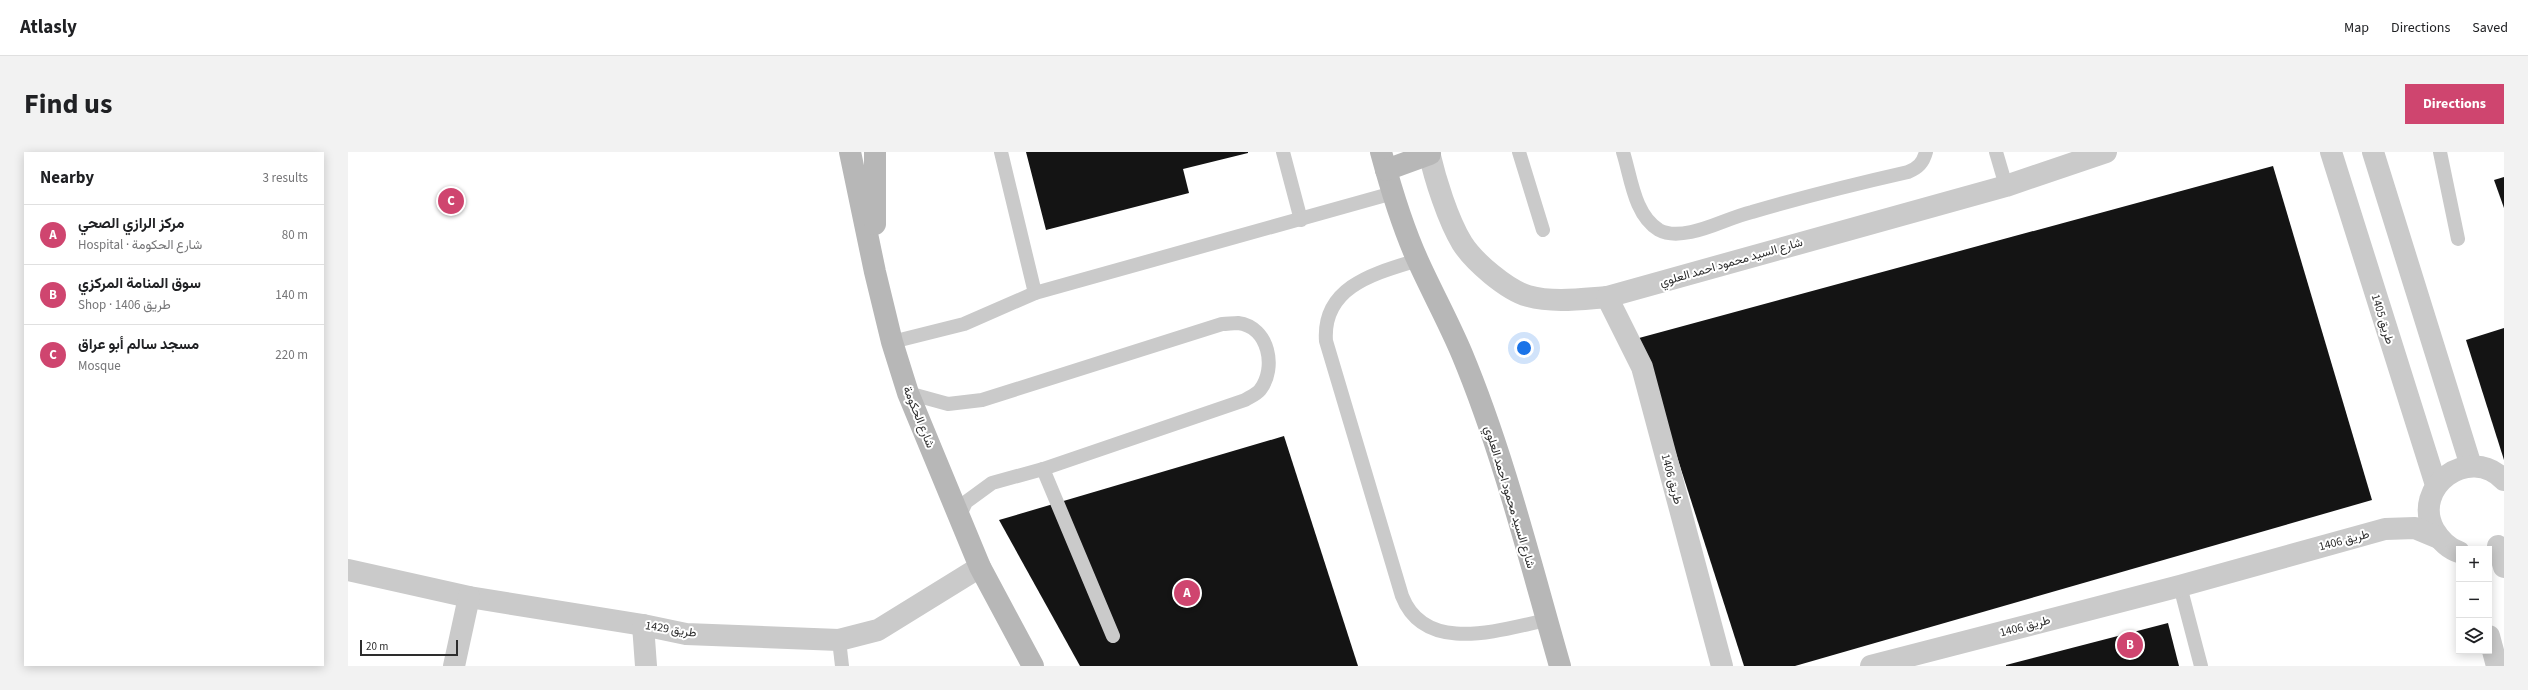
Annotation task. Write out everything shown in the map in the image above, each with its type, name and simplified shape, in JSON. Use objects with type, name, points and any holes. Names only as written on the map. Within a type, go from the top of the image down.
[{"type":"street","name":"شارع الحكومة","points":[[850,152],[875,272],[892,342],[908,393],[960,515],[980,567],[1033,666]]},
{"type":"street","points":[[875,152],[875,272]]},
{"type":"street","name":"شارع السيد محمود احمد العلوي","points":[[1429,153],[1448,210],[1462,244],[1482,265],[1504,283],[1527,296],[1555,300],[1607,297],[2006,186],[2106,152]]},
{"type":"street","name":"طريق 1405","points":[[2331,152],[2436,485]]},
{"type":"street","points":[[2373,152],[2471,466]]},
{"type":"street","points":[[1384,161],[1429,153]]},
{"type":"street","name":"شارع السيد محمود احمد العلوي","points":[[1384,161],[1393,193],[1418,260],[1462,354],[1486,419],[1560,666]]},
{"type":"street","name":"طريق 1406","points":[[1607,297],[1642,367],[1722,666]]},
{"type":"street","points":[[2456,551],[2446,546],[2439,538],[2430,522],[2429,503],[2436,485],[2451,471],[2471,466],[2486,468],[2504,480]]},
{"type":"street","name":"طريق 1406","points":[[1871,666],[2180,586],[2385,529],[2415,528],[2439,538]]},
{"type":"street","points":[[2497,545],[2504,567]]},
{"type":"street","name":"طريق 1429","points":[[348,570],[469,597],[643,625],[686,634],[839,640],[878,630],[980,567]]},
{"type":"street","points":[[454,666],[469,597]]},
{"type":"street","points":[[643,625],[646,666]]},
{"type":"street","points":[[2492,647],[2497,666]]},
{"type":"lane","points":[[1001,152],[1034,293]]},
{"type":"lane","points":[[1283,152],[1301,220]]},
{"type":"lane","points":[[1519,152],[1543,230]]},
{"type":"lane","points":[[1623,152],[1639,206],[1647,220],[1660,230],[1676,234],[1692,232],[1749,212],[1836,188],[1908,172],[1916,169],[1923,162],[1926,152]]},
{"type":"lane","points":[[1996,152],[2006,186]]},
{"type":"lane","points":[[2440,152],[2458,239]]},
{"type":"lane","points":[[892,342],[964,324],[1034,293],[1301,220],[1343,206],[1393,193]]},
{"type":"lane","points":[[1418,260],[1371,275],[1348,290],[1328,317],[1325,329],[1326,341],[1402,596],[1406,607],[1417,621],[1447,634],[1499,630],[1547,620]]},
{"type":"lane","points":[[908,393],[948,404],[982,400],[1222,324],[1238,323],[1244,325],[1254,330],[1264,343],[1270,359],[1268,376],[1260,391],[1245,400],[1043,469],[992,483],[966,502],[960,515]]},
{"type":"lane","points":[[1043,469],[1113,636]]},
{"type":"lane","points":[[2180,586],[2201,666]]},
{"type":"lane","points":[[839,640],[842,666]]},
{"type":"building","points":[[1026,152],[1248,153],[1183,169],[1189,193],[1046,230]]},
{"type":"building","points":[[2273,166],[2372,500],[1795,666],[1744,666],[1639,338]]},
{"type":"building","points":[[2504,177],[2504,208],[2494,180]]},
{"type":"building","points":[[2504,328],[2504,460],[2466,340]]},
{"type":"building","points":[[1284,436],[1358,666],[1080,666],[999,520]]},
{"type":"building","points":[[2168,623],[2179,666],[2006,666],[2006,665]]},
{"type":"place","name":"مسجد سالم أبو عراق","points":[[451,201]]},
{"type":"place","name":"مركز الرازي الصحي","points":[[1187,593]]},
{"type":"place","name":"سوق المنامة المركزي","points":[[2130,645]]}]
